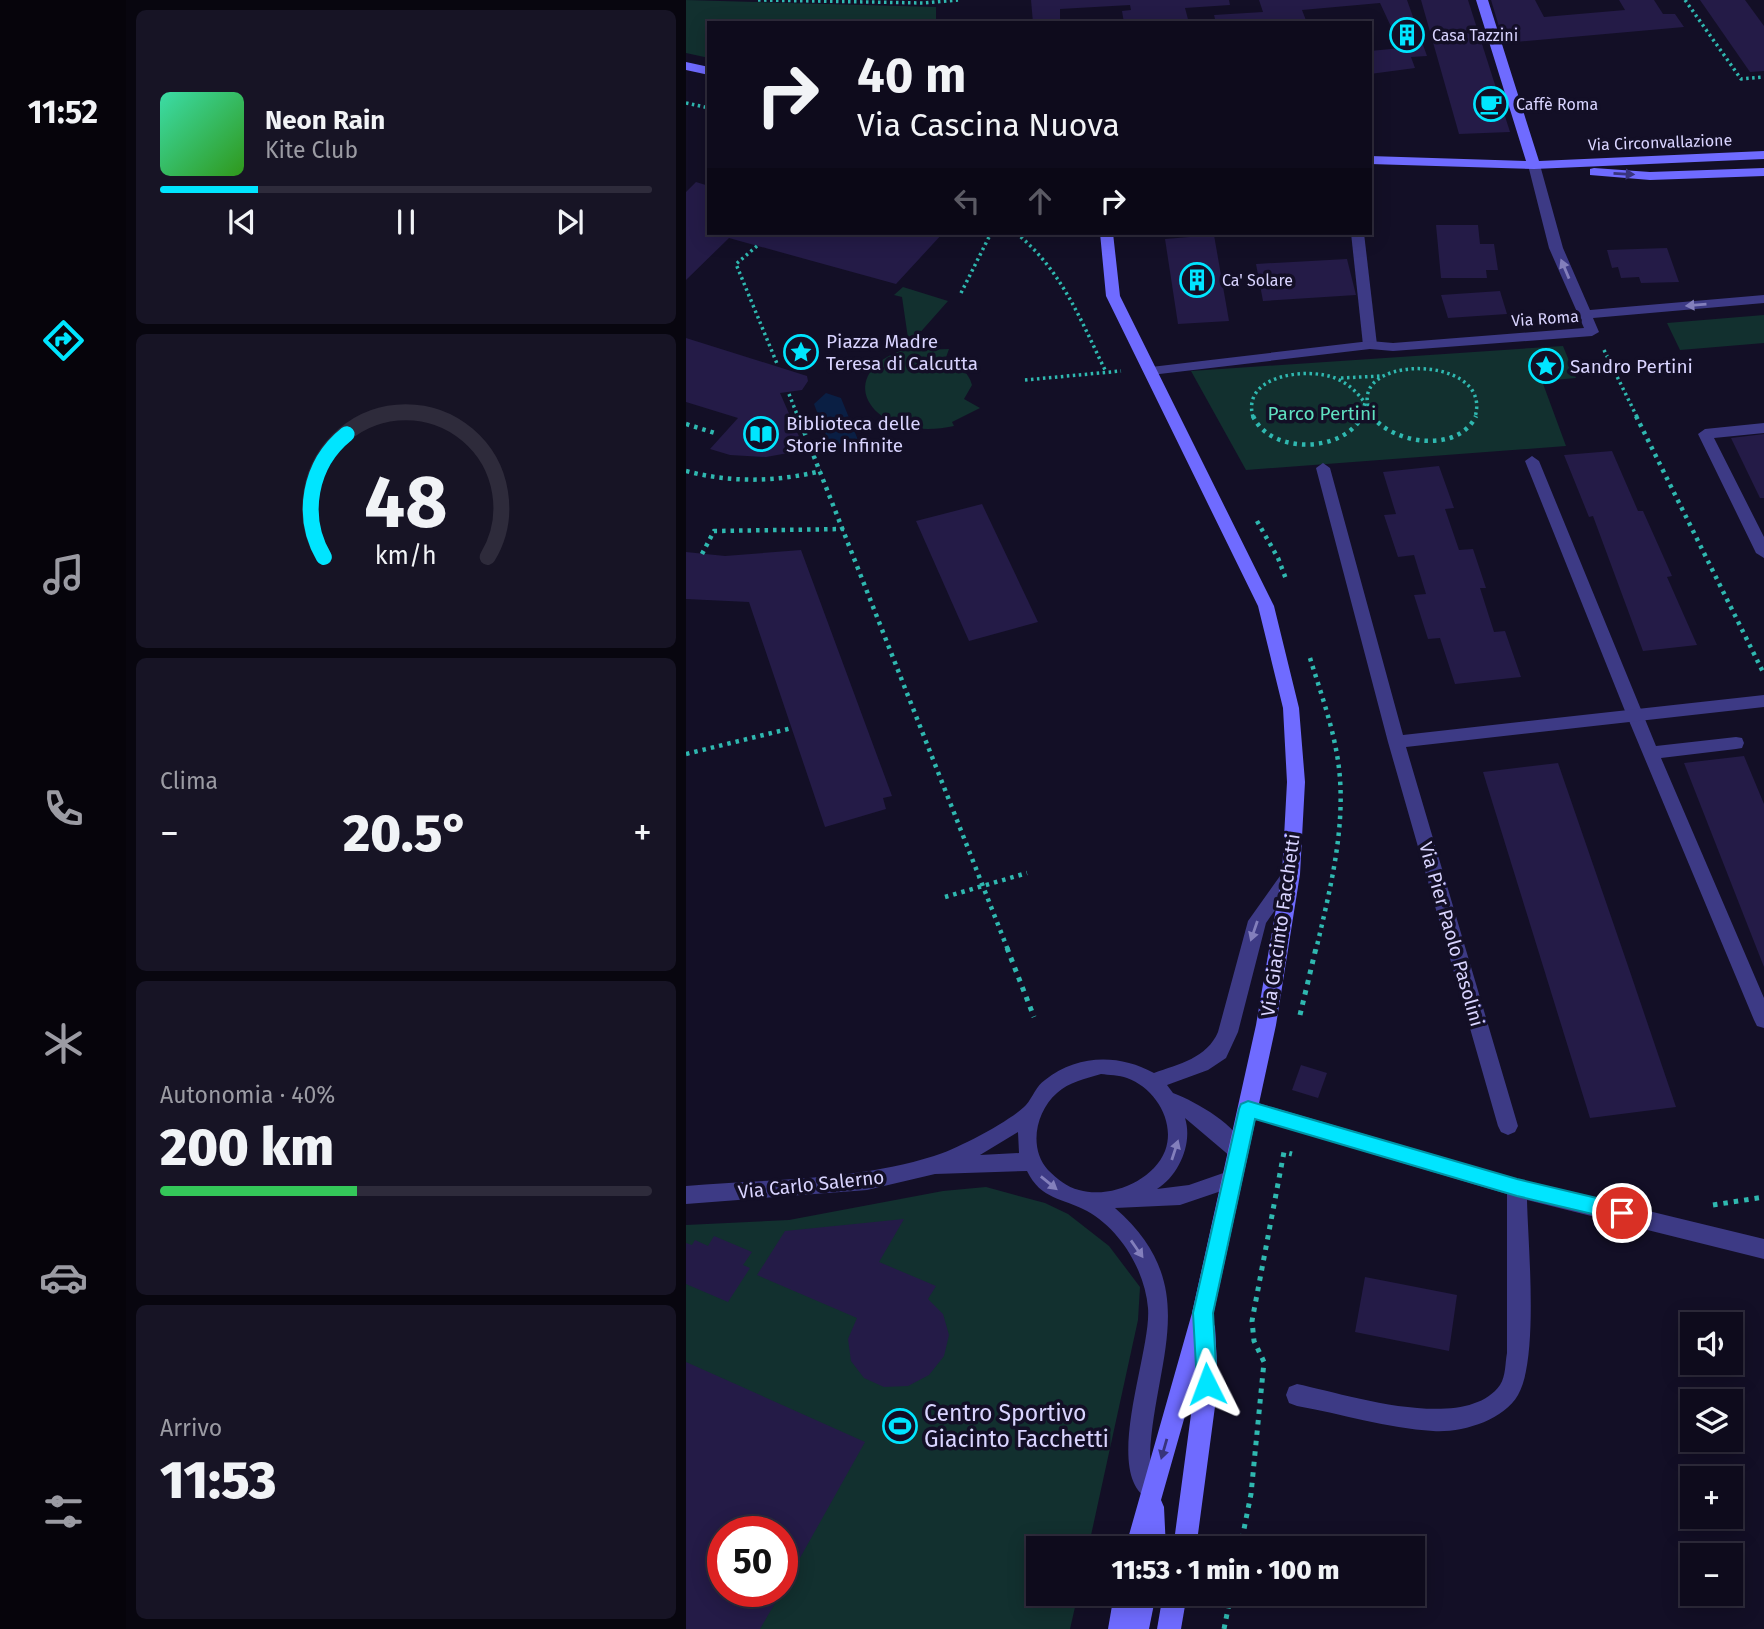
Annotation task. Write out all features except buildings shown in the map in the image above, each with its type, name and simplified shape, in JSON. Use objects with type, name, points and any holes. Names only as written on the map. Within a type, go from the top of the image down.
[{"type":"main road","name":"Via Roma","points":[[1482,0],[1534,165]]},
{"type":"main road","points":[[686,66],[707,71]]},
{"type":"main road","name":"Via Circonvallazione","points":[[1372,160],[1534,165],[1764,155]]},
{"type":"main road","name":"Via Circonvallazione","points":[[1557,164],[1602,173],[1650,176],[1764,172]]},
{"type":"main road","name":"Via Giacinto Facchetti","points":[[1106,235],[1112,296],[1266,606],[1291,708],[1296,782],[1291,874],[1266,1025],[1203,1313],[1140,1536]]},
{"type":"main road","name":"Via Giacinto Facchetti","points":[[1186,1536],[1207,1384],[1203,1313]]},
{"type":"main road","points":[[1152,1490],[1154,1536]]},
{"type":"main road","points":[[1119,1629],[1124,1606]]},
{"type":"main road","points":[[1137,1629],[1142,1606]]},
{"type":"main road","points":[[1169,1629],[1173,1606]]},
{"type":"street","name":"Via Roma","points":[[1151,371],[1370,345],[1393,347],[1592,332],[1556,248],[1534,165]]},
{"type":"street","points":[[1357,235],[1370,345]]},
{"type":"street","points":[[1585,315],[1764,299]]},
{"type":"street","points":[[1764,428],[1705,434],[1764,553]]},
{"type":"street","points":[[1532,461],[1635,716],[1764,1020]]},
{"type":"street","name":"Via Pier Paolo Pasolini","points":[[1323,468],[1396,742],[1508,1126]]},
{"type":"street","points":[[1396,742],[1764,701]]},
{"type":"street","points":[[1651,753],[1736,743]]},
{"type":"street","points":[[1154,1082],[1201,1064],[1219,1052],[1228,1032],[1257,921],[1291,874]]},
{"type":"street","name":"Via Carlo Salerno","points":[[686,1195],[867,1181],[935,1165],[987,1142],[1030,1112],[1049,1087],[1067,1075],[1087,1068],[1120,1067],[1154,1082],[1170,1100],[1175,1110],[1179,1132],[1175,1154],[1162,1175],[1141,1191],[1116,1200],[1090,1202]]},
{"type":"street","name":"Via Carlo Salerno","points":[[1170,1100],[1206,1121],[1238,1151]]},
{"type":"street","points":[[1248,1109],[1517,1188],[1764,1249]]},
{"type":"street","points":[[1030,1112],[1026,1128],[1026,1146],[1031,1161]]},
{"type":"street","name":"Via Carlo Salerno","points":[[935,1165],[1031,1161],[1040,1177],[1054,1189],[1090,1202],[1114,1217],[1142,1256],[1155,1280],[1160,1315],[1158,1343],[1138,1446],[1140,1473],[1152,1490]]},
{"type":"street","name":"Via Carlo Salerno","points":[[1129,1196],[1158,1198],[1193,1195],[1232,1179]]},
{"type":"street","points":[[1297,1395],[1434,1420],[1463,1419],[1490,1406],[1510,1389],[1518,1360],[1517,1188]]},
{"type":"path","points":[[758,0],[923,3],[958,0]]},
{"type":"path","points":[[1685,0],[1741,79],[1764,77]]},
{"type":"path","points":[[686,103],[707,108]]},
{"type":"path","points":[[961,293],[990,235]]},
{"type":"path","points":[[1019,235],[1036,247],[1061,278],[1106,372]]},
{"type":"path","points":[[757,246],[736,264],[778,366]]},
{"type":"path","points":[[1592,332],[1597,337],[1684,509],[1764,674]]},
{"type":"path","points":[[1340,379],[1356,389],[1365,403],[1371,417],[1385,430],[1406,438],[1431,440],[1453,435],[1470,425],[1478,412],[1476,396],[1466,383],[1447,373],[1425,368],[1402,369],[1382,376],[1340,379],[1309,372],[1278,376],[1261,385],[1251,398],[1250,412],[1257,426],[1273,437],[1293,444],[1338,440],[1354,430],[1363,417],[1365,403],[1369,388],[1382,376]]},
{"type":"path","points":[[1025,380],[1106,372],[1151,371]]},
{"type":"path","points":[[789,394],[1034,1017]]},
{"type":"path","points":[[686,424],[715,433]]},
{"type":"path","points":[[686,463],[688,472],[731,479],[767,480],[821,471]]},
{"type":"path","points":[[702,554],[715,531],[844,529]]},
{"type":"path","points":[[686,754],[792,728]]},
{"type":"path","points":[[945,897],[1027,873]]},
{"type":"path","points":[[1224,1629],[1229,1606]]},
{"type":"green space","points":[[686,0],[936,7],[936,21],[707,21],[707,58],[686,53]]},
{"type":"green space","points":[[903,287],[948,301],[909,345],[902,297],[894,295]]},
{"type":"green space","points":[[1764,315],[1764,343],[1680,350],[1667,323]]},
{"type":"green space","points":[[921,345],[922,350],[949,349],[944,363],[962,370],[970,380],[972,385],[964,399],[980,408],[952,422],[954,426],[924,429],[898,424],[879,414],[868,400],[865,384],[873,369],[891,355]]},
{"type":"green space","name":"Parco Pertini","points":[[1563,346],[1576,378],[1542,381],[1566,446],[1246,470],[1191,371]]},
{"type":"green space","name":"Centro Sportivo Giacinto Facchetti","points":[[986,1187],[1045,1203],[1068,1214],[1109,1246],[1140,1287],[1138,1320],[1091,1536],[1026,1536],[1026,1606],[1075,1606],[1070,1629],[686,1629],[686,1225],[789,1220],[943,1191]]},
{"type":"water","points":[[826,393],[841,398],[858,440],[830,446],[814,404]]},
{"type":"place","name":"Casa Tazzini","points":[[1407,35]]},
{"type":"place","name":"Caffè Roma","points":[[1491,104]]},
{"type":"place","name":"Ca' Solare","points":[[1197,280]]},
{"type":"place","name":"Piazza Madre Teresa di Calcutta","points":[[801,352]]},
{"type":"place","name":"Sandro Pertini","points":[[1546,366]]},
{"type":"place","name":"Biblioteca delle Storie Infinite","points":[[761,434]]},
{"type":"place","name":"Centro Sportivo Giacinto Facchetti","points":[[900,1426]]},
{"type":"route","points":[[1207,1384],[1203,1313],[1248,1109],[1517,1188],[1622,1213]]}]
